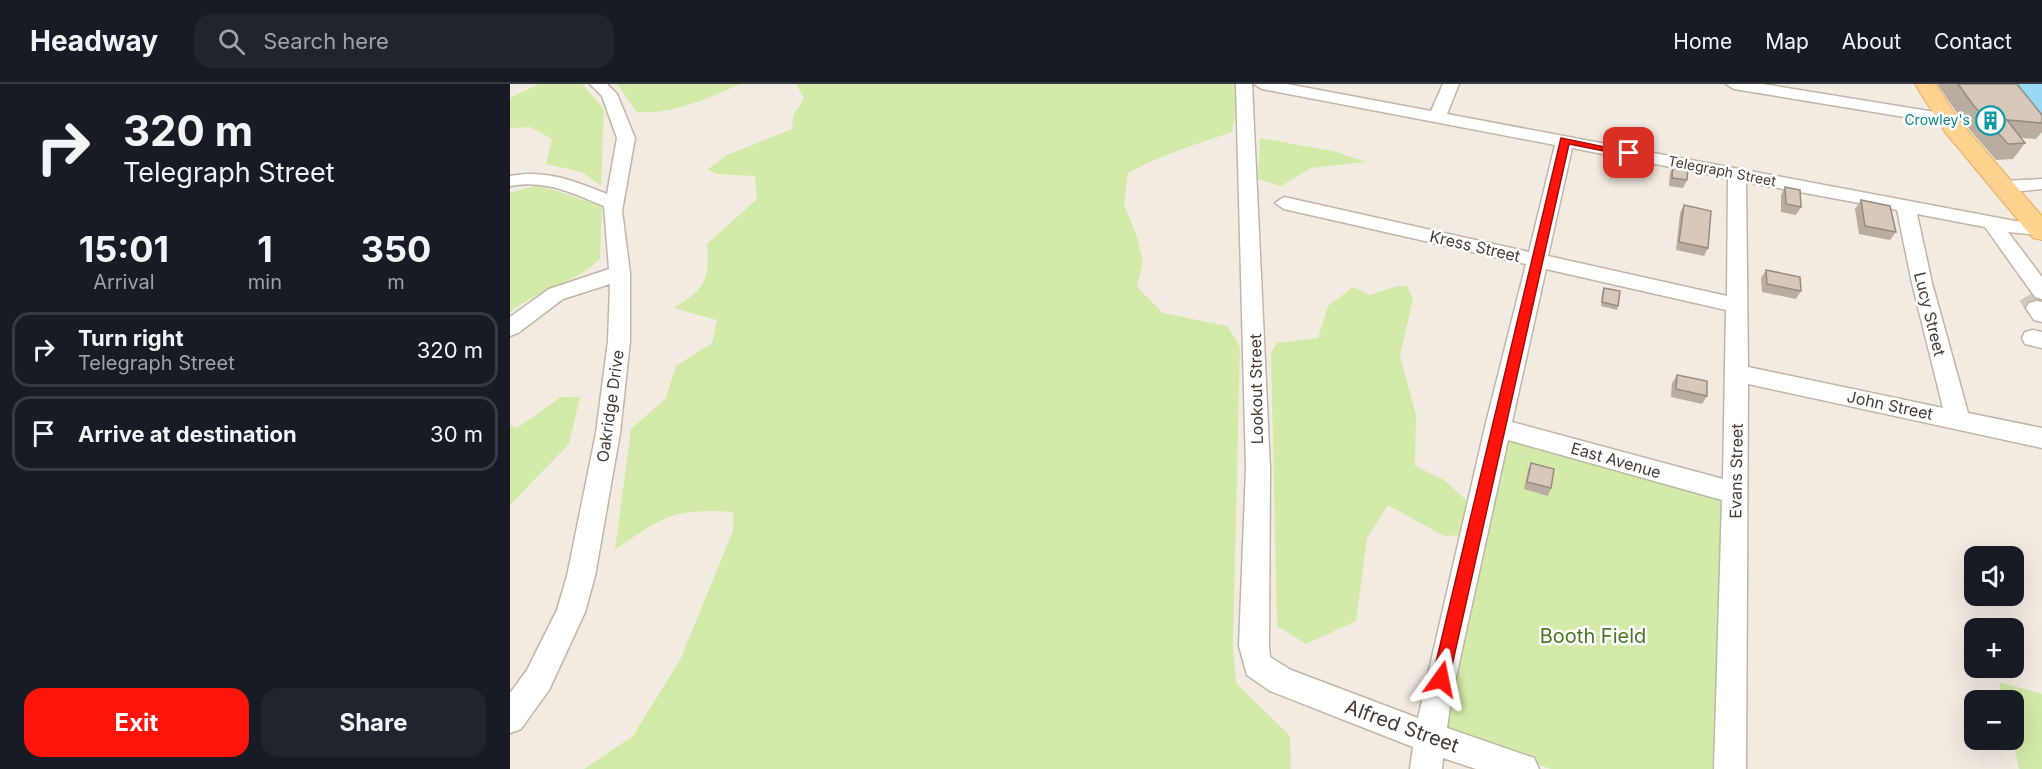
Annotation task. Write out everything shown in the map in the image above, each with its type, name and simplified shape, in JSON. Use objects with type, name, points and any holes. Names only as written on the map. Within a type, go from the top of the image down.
[{"type":"main road","points":[[1925,84],[1947,119],[2041,231]]},
{"type":"street","name":"Oakridge Drive","points":[[510,718],[538,680],[571,612],[581,576],[608,433],[619,341],[620,273],[615,204],[626,138],[609,94],[598,84]]},
{"type":"street","name":"Lookout Street","points":[[1244,84],[1258,468],[1254,646],[1257,665],[1281,681]]},
{"type":"street","name":"Telegraph Street","points":[[1262,84],[2041,231]]},
{"type":"street","points":[[1437,117],[1451,84]]},
{"type":"street","points":[[1734,84],[1947,119]]},
{"type":"street","points":[[1426,769],[1436,700],[1497,427],[1565,141]]},
{"type":"street","name":"Evans Street","points":[[1730,769],[1736,493],[1737,174]]},
{"type":"street","points":[[510,181],[539,177],[550,179],[615,204]]},
{"type":"street","points":[[2004,187],[2042,184]]},
{"type":"street","name":"Kress Street","points":[[1284,203],[1736,305]]},
{"type":"street","name":"Lucy Street","points":[[1906,207],[1922,284],[1959,420]]},
{"type":"street","points":[[1992,223],[2037,289]]},
{"type":"street","points":[[510,328],[556,294],[620,273]]},
{"type":"street","name":"John Street","points":[[1737,373],[2042,438]]},
{"type":"street","name":"East Avenue","points":[[1497,427],[1736,493]]},
{"type":"street","name":"Alfred Street","points":[[1281,681],[1430,738],[1523,769]]},
{"type":"green space","points":[[539,84],[582,84],[604,109],[601,186],[582,172],[546,164],[552,139],[530,127],[510,128],[510,98]]},
{"type":"green space","points":[[617,84],[740,84],[716,95],[676,108],[637,112]]},
{"type":"green space","points":[[796,84],[1235,84],[1235,117],[1232,132],[1166,155],[1128,173],[1124,205],[1136,234],[1143,261],[1137,287],[1163,313],[1227,326],[1240,347],[1233,645],[1236,683],[1290,736],[1291,769],[584,769],[633,736],[680,660],[733,531],[733,512],[682,514],[658,522],[615,550],[631,429],[666,398],[676,366],[712,343],[717,320],[674,308],[693,295],[703,283],[707,267],[707,244],[757,199],[755,176],[716,174],[708,169],[727,155],[792,129],[793,116],[804,98]]},
{"type":"green space","points":[[1260,138],[1337,152],[1366,162],[1311,168],[1281,186],[1258,179]]},
{"type":"green space","points":[[538,185],[602,206],[600,259],[568,281],[521,304],[510,312],[510,193]]},
{"type":"green space","points":[[1397,286],[1407,286],[1413,299],[1400,356],[1416,415],[1415,466],[1444,480],[1466,500],[1465,535],[1444,536],[1388,505],[1367,538],[1356,621],[1306,644],[1277,626],[1271,353],[1277,343],[1318,338],[1328,306],[1353,287],[1369,295]]},
{"type":"green space","points":[[561,397],[580,397],[569,444],[510,505],[510,425],[517,428]]},
{"type":"green space","name":"Booth Field","points":[[1502,433],[1729,496],[1722,769],[1551,769],[1438,730]]},
{"type":"green space","points":[[1999,682],[2042,694],[2042,769],[2019,769],[2015,750],[2024,750],[2024,690],[2001,690]]},
{"type":"water","points":[[2005,84],[2042,84],[2042,133]]},
{"type":"building","points":[[1958,84],[2017,84],[2042,115],[2042,123],[2007,120],[2025,143],[2008,144]]},
{"type":"building","points":[[1673,165],[1688,167],[1687,180],[1672,178]]},
{"type":"building","points":[[1785,187],[1800,190],[1801,207],[1786,204]]},
{"type":"building","points":[[1861,200],[1890,206],[1896,232],[1865,226]]},
{"type":"building","points":[[1684,205],[1711,211],[1708,248],[1679,242]]},
{"type":"building","points":[[1766,270],[1800,277],[1801,291],[1767,284]]},
{"type":"building","points":[[1604,288],[1620,291],[1618,306],[1602,302]]},
{"type":"building","points":[[1677,375],[1707,381],[1707,396],[1676,389]]},
{"type":"building","points":[[1531,463],[1554,469],[1551,488],[1527,482]]},
{"type":"tunnel","points":[[2029,295],[2037,308]]},
{"type":"place","name":"Crowley's","points":[[1991,120]]},
{"type":"route","points":[[1441,679],[1497,427],[1565,141],[1629,153]]}]
